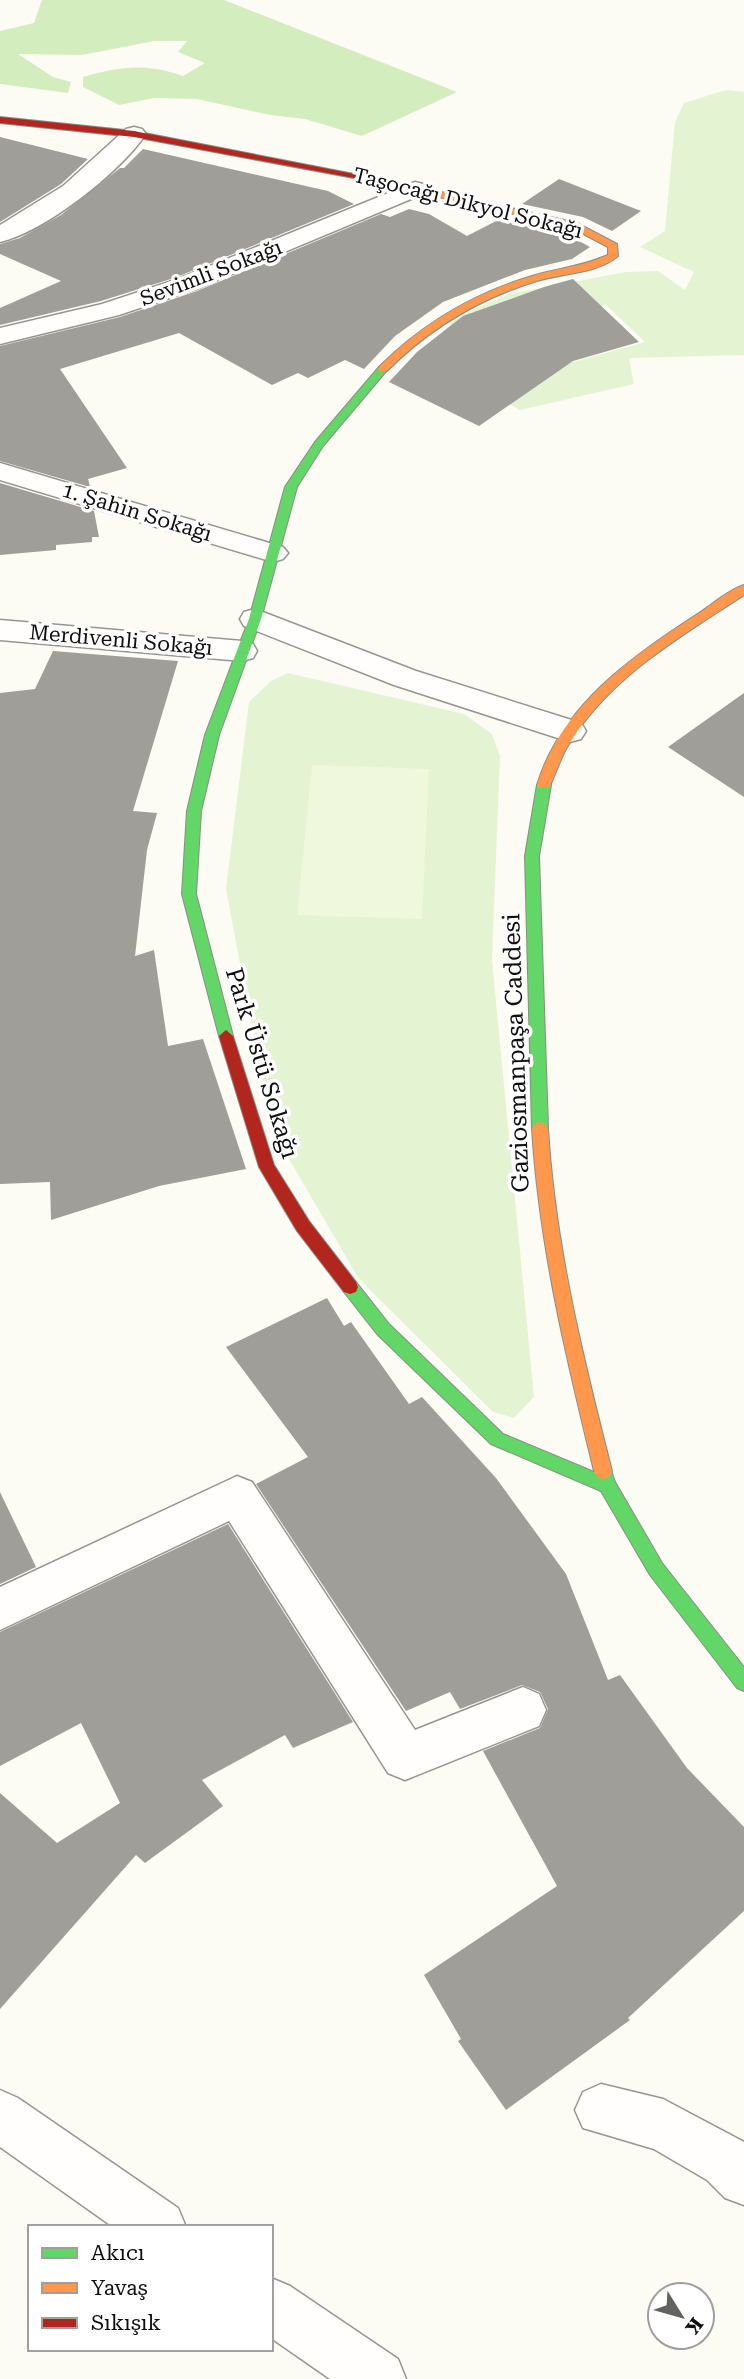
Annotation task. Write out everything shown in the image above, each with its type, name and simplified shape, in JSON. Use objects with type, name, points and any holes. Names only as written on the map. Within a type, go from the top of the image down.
[{"type":"street","name":"Taşocağı Dikyol Sokağı","points":[[0,120],[134,134],[300,163],[573,225],[599,236],[613,246],[613,256],[601,263],[535,278],[453,309],[424,329],[354,399],[319,444],[291,487],[273,553]]},
{"type":"street","points":[[0,235],[70,193],[115,156],[134,134]]},
{"type":"street","name":"Sevimli Sokağı","points":[[0,335],[110,310],[174,288],[415,189]]},
{"type":"street","name":"1. Şahin Sokağı","points":[[0,471],[273,553]]},
{"type":"street","name":"Park Üstü Sokağı","points":[[273,553],[255,619],[212,735],[194,811],[189,894],[227,1038],[267,1167],[303,1226],[383,1329],[497,1438],[607,1485]]},
{"type":"street","name":"Gaziosmanpaşa Caddesi","points":[[744,589],[626,669],[570,731],[546,775],[532,856],[542,1189],[583,1390],[607,1485],[656,1569],[744,1682]]},
{"type":"street","points":[[255,619],[405,678],[570,731]]},
{"type":"street","name":"Merdivenli Sokağı","points":[[0,629],[242,651]]},
{"type":"street","points":[[0,1609],[237,1496],[405,1757],[523,1710]]},
{"type":"street","points":[[601,2110],[663,2125],[726,2161],[744,2179]]},
{"type":"street","points":[[0,2116],[156,2225]]},
{"type":"street","points":[[273,2306],[378,2379]]},
{"type":"green space","points":[[42,0],[224,0],[457,92],[362,136],[305,119],[270,115],[197,99],[154,98],[119,105],[83,87],[83,77],[121,68],[157,69],[183,76],[205,63],[178,52],[187,41],[154,41],[82,55],[18,54],[53,77],[71,82],[68,93],[0,84],[0,31],[34,23]]},
{"type":"green space","points":[[726,90],[744,92],[744,355],[629,358],[634,384],[520,410],[488,392],[541,371],[645,342],[606,305],[420,353],[459,316],[509,294],[626,272],[658,271],[685,290],[694,272],[640,247],[665,231],[675,122],[684,103]]},
{"type":"green space","points":[[288,673],[464,714],[492,734],[500,756],[492,960],[534,1397],[514,1418],[493,1412],[359,1279],[271,1128],[226,889],[249,702],[271,681]]},
{"type":"green space","points":[[312,765],[429,769],[422,919],[297,915]]},
{"type":"building","points":[[0,137],[88,159],[61,184],[0,222]]},
{"type":"building","points":[[143,149],[328,191],[354,204],[177,277],[101,301],[0,325],[0,308],[61,281],[0,254],[0,244],[20,238],[61,215],[120,168],[124,168]]},
{"type":"building","points":[[559,179],[641,211],[612,231],[583,217],[522,204]]},
{"type":"building","points":[[409,209],[429,214],[467,236],[500,219],[564,233],[590,247],[572,259],[525,270],[443,302],[395,336],[364,369],[345,360],[308,378],[298,373],[272,385],[179,333],[60,369],[127,468],[88,479],[90,487],[0,461],[0,346],[120,317],[197,291],[381,214],[390,217]]},
{"type":"building","points":[[573,279],[639,342],[573,361],[479,426],[389,382],[417,352],[463,316]]},
{"type":"building","points":[[0,483],[94,511],[99,537],[92,537],[92,542],[56,545],[56,550],[0,555]]},
{"type":"building","points":[[53,651],[178,661],[133,811],[157,813],[147,850],[135,956],[154,950],[168,1046],[203,1039],[246,1169],[159,1186],[51,1220],[50,1182],[0,1184],[0,693],[35,689]]},
{"type":"building","points":[[744,693],[744,797],[668,747]]},
{"type":"building","points":[[327,1298],[344,1326],[351,1322],[409,1404],[422,1397],[496,1478],[566,1574],[608,1680],[620,1675],[687,1768],[744,1827],[744,1911],[628,2018],[630,2020],[506,2110],[458,2041],[461,2039],[424,1975],[557,1886],[483,1751],[540,1728],[548,1709],[540,1692],[522,1685],[460,1709],[450,1692],[406,1711],[256,1484],[308,1457],[226,1347]]},
{"type":"building","points":[[0,1492],[36,1567],[0,1584]]},
{"type":"building","points":[[228,1524],[353,1722],[293,1748],[285,1735],[202,1780],[223,1806],[145,1863],[136,1855],[0,2009],[0,1793],[57,1843],[120,1803],[81,1723],[0,1766],[0,1632]]},
{"type":"traffic: fast","points":[[226,1036],[189,894],[194,811],[212,735],[255,619],[291,487],[319,444],[383,369]]},
{"type":"traffic: fast","points":[[540,1128],[532,856],[544,785]]},
{"type":"traffic: fast","points":[[350,1287],[383,1329],[497,1439],[607,1485]]},
{"type":"traffic: fast","points":[[603,1471],[607,1485],[656,1569],[744,1682]]},
{"type":"traffic: slow","points":[[354,175],[573,225],[613,246],[613,256],[604,261],[535,278],[491,294],[452,313],[417,337],[383,369]]},
{"type":"traffic: slow","points":[[544,785],[548,771],[566,739],[604,690],[656,647],[744,589]]},
{"type":"traffic: slow","points":[[540,1128],[554,1258],[603,1471]]},
{"type":"traffic: jam","points":[[0,120],[134,134],[354,175]]},
{"type":"traffic: jam","points":[[226,1036],[267,1167],[303,1226],[350,1287]]}]
